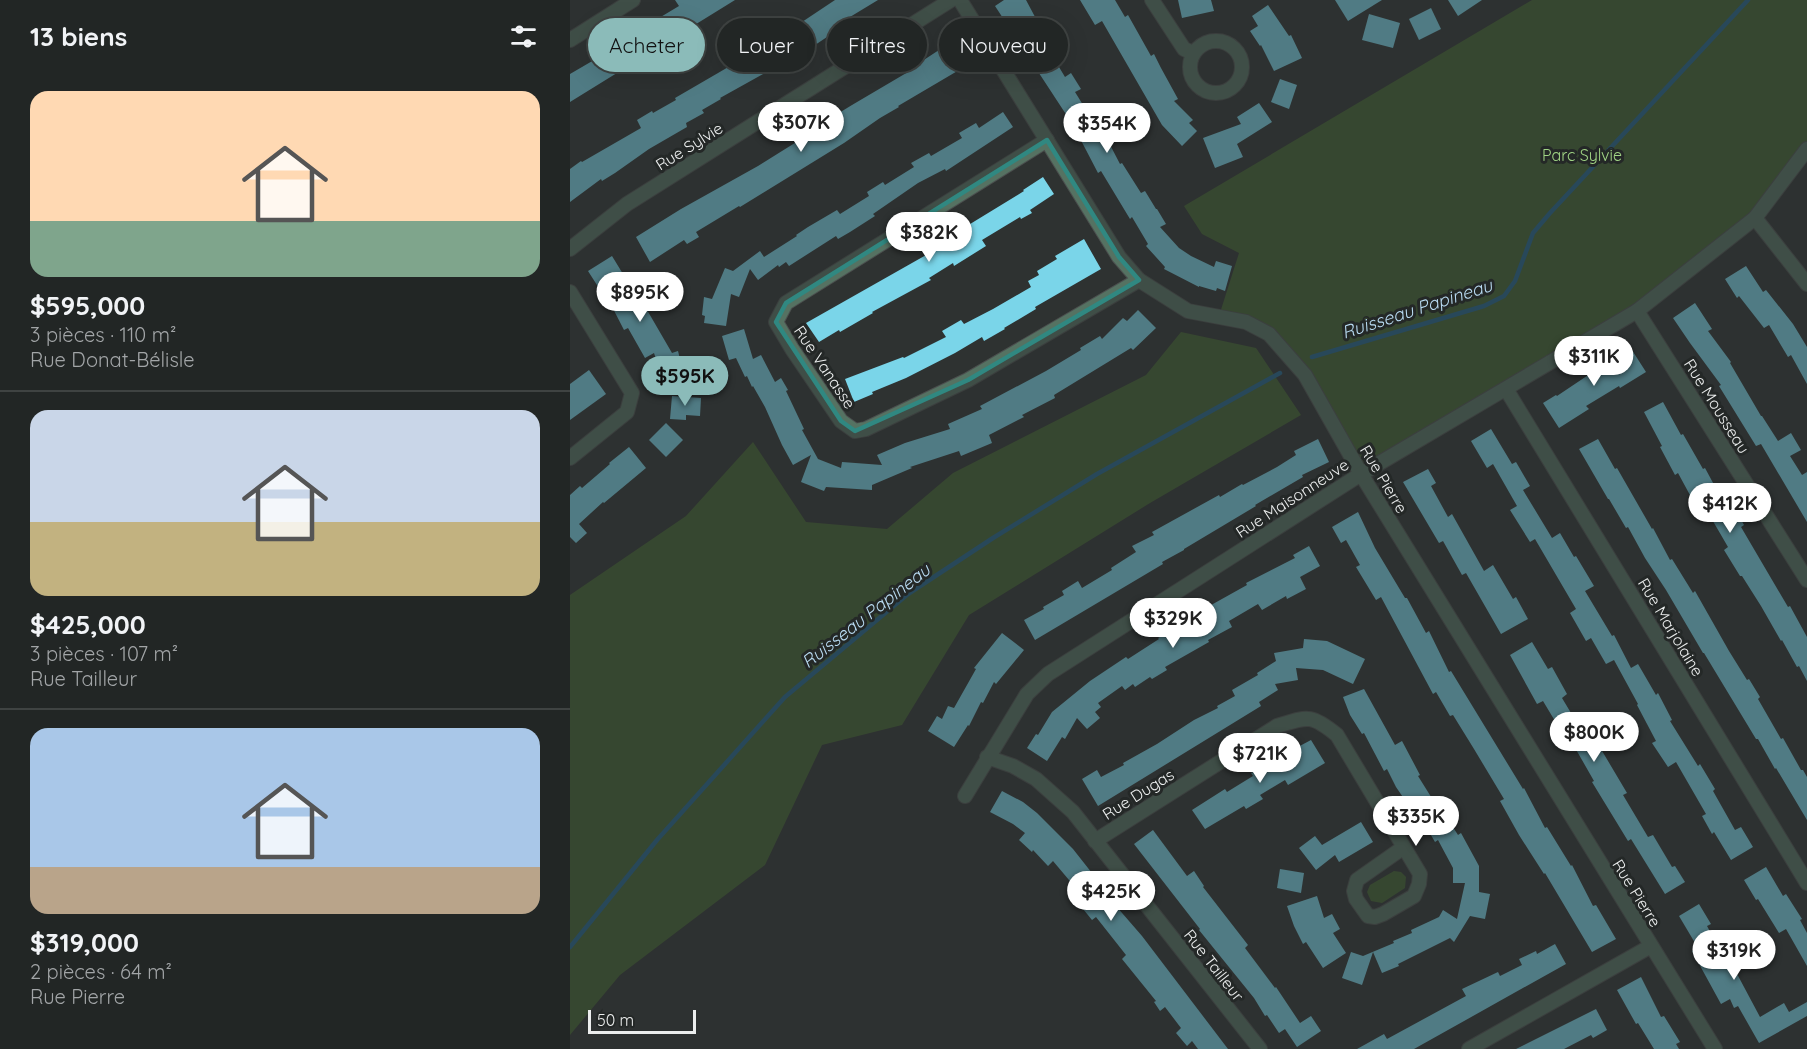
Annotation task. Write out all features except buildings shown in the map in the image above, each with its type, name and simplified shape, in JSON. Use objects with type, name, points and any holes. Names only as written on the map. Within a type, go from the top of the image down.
[{"type":"street","points":[[570,40],[633,0]]},
{"type":"street","name":"Rue Sylvie","points":[[570,249],[627,204],[951,0]]},
{"type":"street","name":"Rue Pierre","points":[[960,0],[1119,257],[1139,280],[1188,311],[1246,321],[1269,334],[1305,375],[1361,474],[1715,1049]]},
{"type":"street","points":[[1152,0],[1184,50],[1193,53]]},
{"type":"street","name":"Rue Vanasse","points":[[1047,140],[786,303],[776,322],[792,349],[841,421],[855,431],[866,429],[968,380],[1139,280]]},
{"type":"street","name":"Rue Maisonneuve","points":[[964,796],[1027,694],[1048,674],[1361,474],[1637,311],[1755,218],[1807,148]]},
{"type":"street","points":[[1755,218],[1807,284]]},
{"type":"street","points":[[570,292],[632,393],[627,412],[570,458]]},
{"type":"street","name":"Rue Mousseau","points":[[1637,311],[1807,580]]},
{"type":"street","name":"Rue Marjolaine","points":[[1506,389],[1807,883]]},
{"type":"street","name":"Rue Dugas","points":[[1095,841],[1277,726],[1305,717],[1322,723],[1337,735],[1404,847],[1420,874],[1414,896],[1383,914],[1375,917],[1368,916],[1356,899],[1354,891],[1357,880],[1404,847]]},
{"type":"street","name":"Rue Tailleur","points":[[987,758],[1013,766],[1036,779],[1073,812],[1260,1049]]},
{"type":"street","points":[[1469,1049],[1651,946]]},
{"type":"highlighted area","points":[[1047,140],[1119,257],[1139,280],[968,380],[855,431],[841,421],[776,322],[786,303]]},
{"type":"green space","name":"Parc Sylvie","points":[[1532,0],[1807,0],[1807,149],[1755,218],[1637,311],[1361,474],[1305,375],[1269,334],[1219,316],[1239,253],[1202,234],[1184,206]]},
{"type":"green space","points":[[1181,332],[1256,348],[1301,415],[1150,503],[969,615],[902,725],[822,745],[765,865],[620,975],[570,1035],[570,595],[686,516],[753,442],[806,522],[887,529],[953,473],[1146,375]]},
{"type":"green space","points":[[1394,871],[1401,872],[1406,877],[1405,888],[1382,903],[1371,901],[1367,892],[1370,885]]},
{"type":"waterway","name":"Ruisseau Papineau","points":[[1312,357],[1484,306],[1504,296],[1515,281],[1533,233],[1748,0]]},
{"type":"waterway","name":"Ruisseau Papineau","points":[[570,947],[657,840],[785,697],[908,594],[1097,474],[1280,373]]}]
